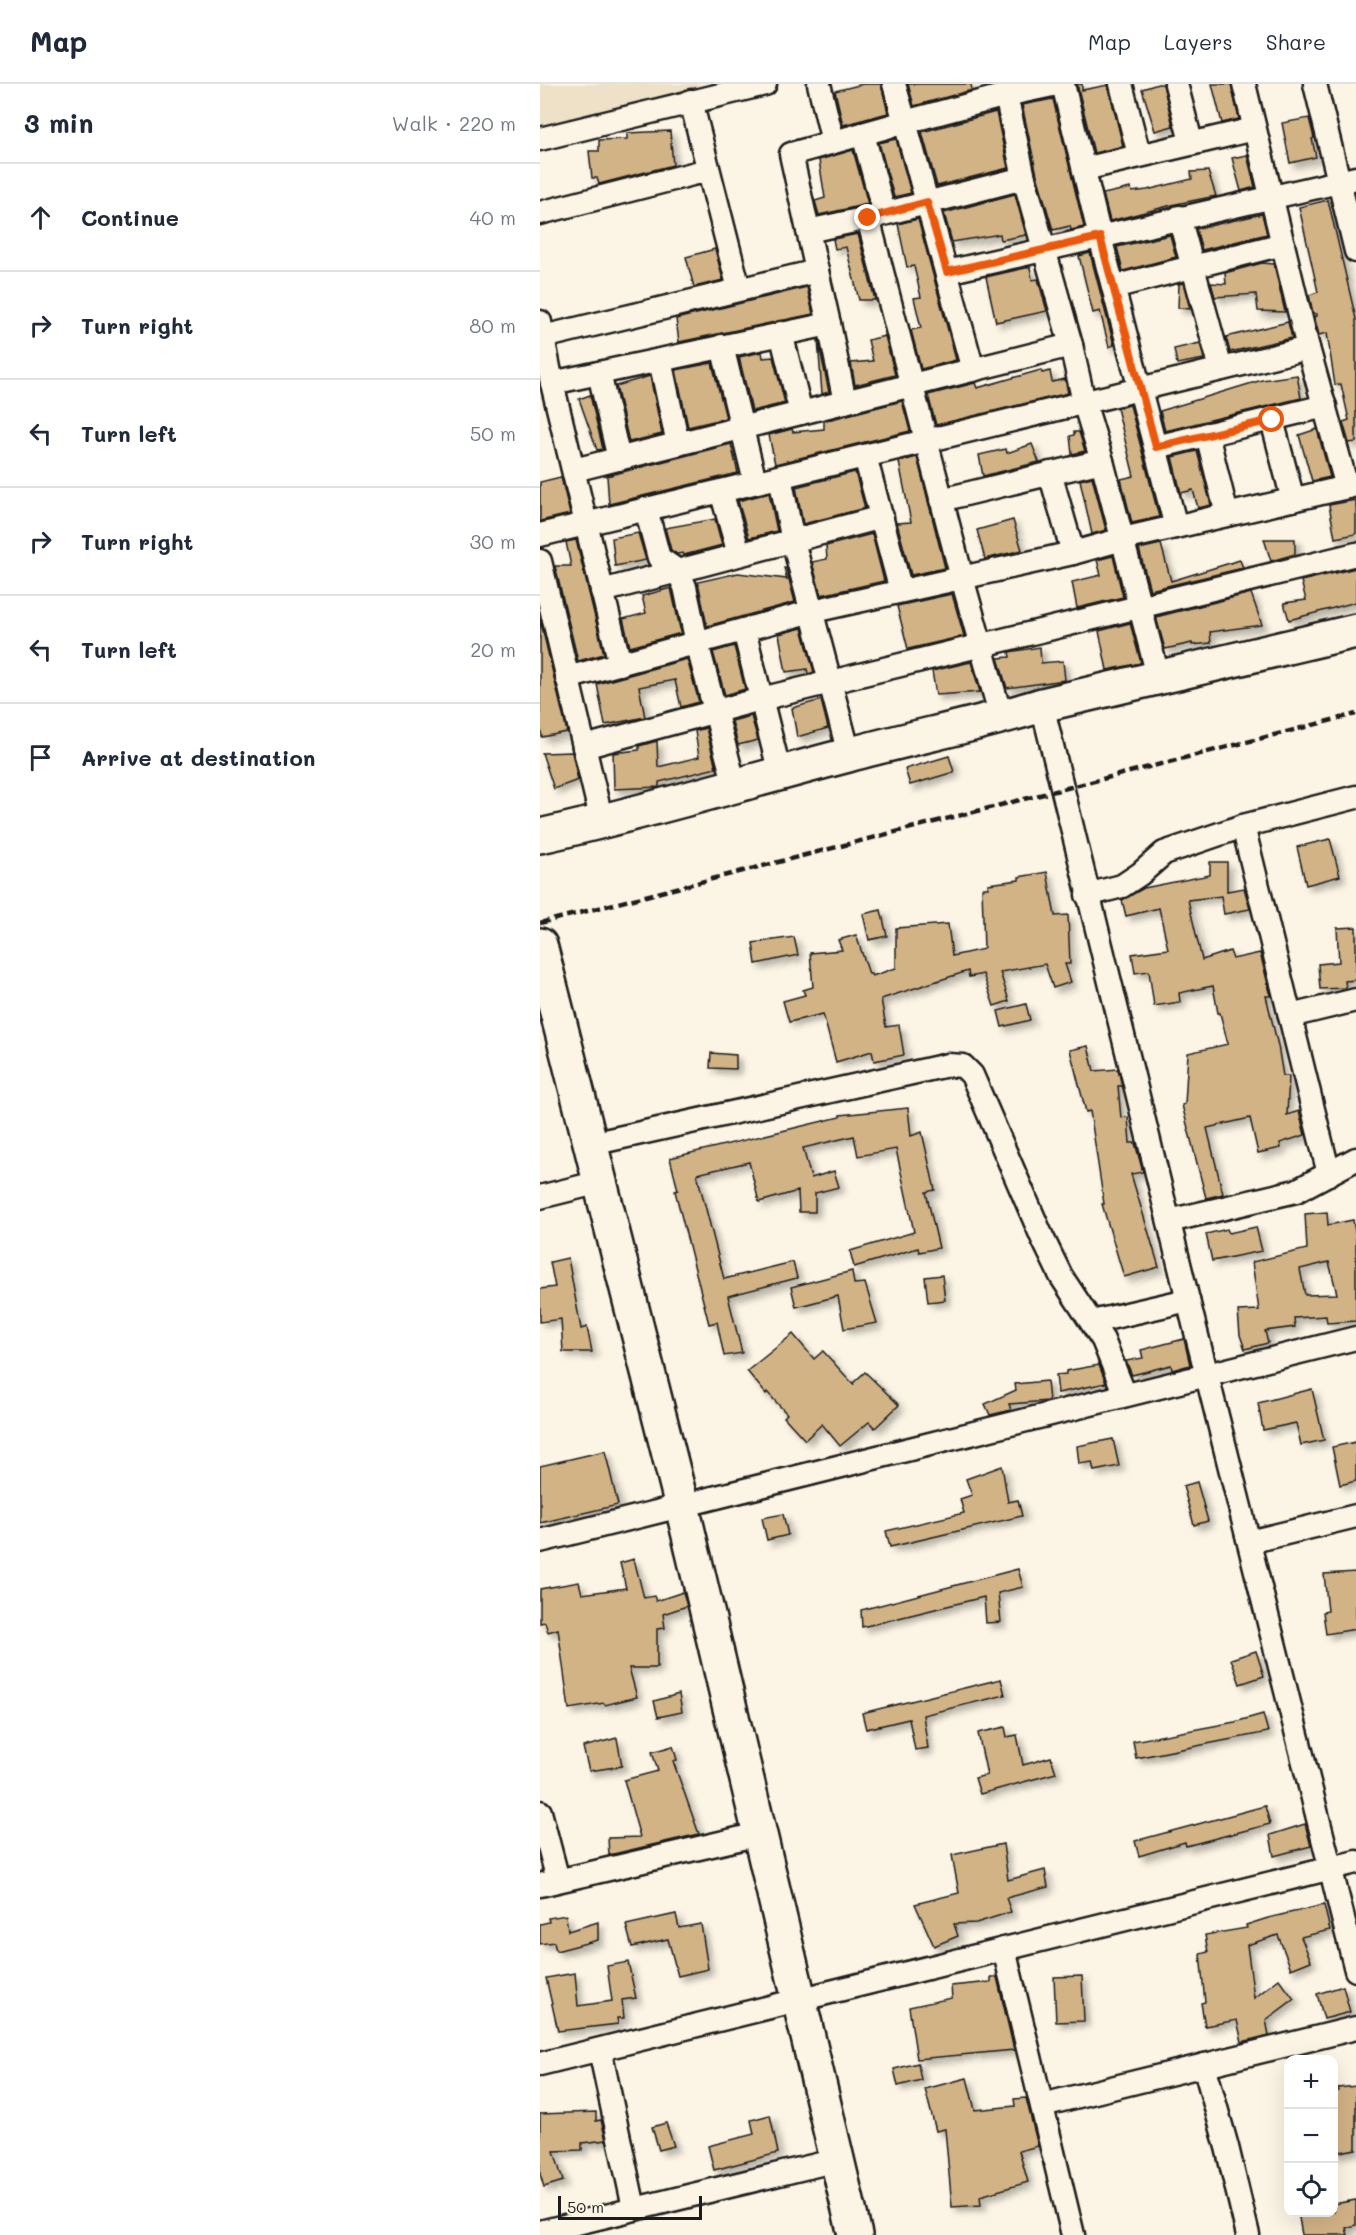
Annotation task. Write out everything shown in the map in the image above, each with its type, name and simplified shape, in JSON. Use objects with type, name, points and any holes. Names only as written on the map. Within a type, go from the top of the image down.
[{"type":"street","points":[[540,139],[765,84]]},
{"type":"street","points":[[819,84],[833,142]]},
{"type":"street","points":[[894,84],[973,369]]},
{"type":"street","points":[[845,402],[791,154],[1006,95],[1057,84]]},
{"type":"street","points":[[1063,84],[1100,237],[1176,527]]},
{"type":"street","points":[[1120,84],[1139,154]]},
{"type":"street","points":[[1176,84],[1191,142]]},
{"type":"street","points":[[567,678],[813,611],[1073,553],[1123,539],[1352,486],[1308,348],[1244,84]]},
{"type":"street","points":[[1315,84],[1348,180],[1356,251]]},
{"type":"street","points":[[1006,95],[1024,177],[1071,345],[1084,402],[1102,461],[1158,676]]},
{"type":"street","points":[[691,101],[739,289]]},
{"type":"street","points":[[1084,169],[1139,154],[1254,129]]},
{"type":"street","points":[[863,134],[876,215],[911,385],[1001,717]]},
{"type":"street","points":[[540,213],[708,170]]},
{"type":"street","points":[[808,231],[1024,177]]},
{"type":"street","points":[[947,272],[1348,180]]},
{"type":"street","points":[[1179,217],[1221,369]]},
{"type":"street","points":[[1113,287],[1283,244]]},
{"type":"street","points":[[620,664],[541,329],[817,271]]},
{"type":"street","points":[[552,383],[829,324]]},
{"type":"street","points":[[781,333],[801,413]]},
{"type":"street","points":[[574,470],[1071,345]]},
{"type":"street","points":[[722,346],[755,483]]},
{"type":"street","points":[[540,535],[1308,348]]},
{"type":"street","points":[[660,360],[678,444]]},
{"type":"street","points":[[599,373],[620,459]]},
{"type":"street","points":[[1156,447],[1325,406]]},
{"type":"street","points":[[1272,420],[1293,500]]},
{"type":"street","points":[[1207,434],[1227,515]]},
{"type":"street","points":[[865,456],[901,591]]},
{"type":"street","points":[[941,500],[1102,461]]},
{"type":"street","points":[[1050,474],[1073,553]]},
{"type":"street","points":[[780,477],[793,541],[849,754]]},
{"type":"street","points":[[721,491],[739,554]]},
{"type":"street","points":[[646,509],[659,558],[678,571],[685,587],[735,786]]},
{"type":"street","points":[[603,591],[882,518]]},
{"type":"street","points":[[584,747],[761,699],[1356,554]]},
{"type":"street","points":[[540,561],[602,822]]},
{"type":"street","points":[[744,630],[780,774]]},
{"type":"street","points":[[540,836],[602,822],[849,754],[1042,705],[1356,631]]},
{"type":"street","points":[[1042,705],[1356,1970]]},
{"type":"street","points":[[1088,895],[1122,886],[1164,853],[1243,826],[1356,797]]},
{"type":"street","points":[[1243,826],[1329,1174]]},
{"type":"street","points":[[540,945],[547,997],[591,1144],[682,1506],[855,2235]]},
{"type":"street","points":[[1290,1016],[1356,1000]]},
{"type":"street","points":[[591,1144],[948,1065],[963,1066],[972,1075],[1060,1276],[1103,1340],[1125,1395]]},
{"type":"street","points":[[1169,1221],[1296,1191],[1356,1159]]},
{"type":"street","points":[[540,1197],[600,1182]]},
{"type":"street","points":[[1092,1322],[1188,1300]]},
{"type":"street","points":[[540,1541],[1356,1338]]},
{"type":"street","points":[[1249,1542],[1356,1516]]},
{"type":"street","points":[[540,1812],[549,1883],[759,1834]]},
{"type":"street","points":[[540,2064],[1356,1862]]},
{"type":"street","points":[[1004,1949],[1073,2235]]},
{"type":"street","points":[[1042,2105],[1356,2028]]},
{"type":"street","points":[[600,2050],[634,2208]]},
{"type":"street","points":[[1204,2065],[1227,2147],[1243,2234]]},
{"type":"street","points":[[550,2232],[634,2208],[837,2160]]},
{"type":"shaded area","points":[[540,84],[732,84],[540,131]]},
{"type":"building","points":[[863,84],[881,84],[888,113],[843,125],[835,91]]},
{"type":"building","points":[[908,84],[971,84],[972,90],[914,106]]},
{"type":"building","points":[[1077,84],[1082,84],[1082,90],[1108,85],[1123,146],[1094,153]]},
{"type":"building","points":[[1163,84],[1173,126],[1155,131],[1142,89]]},
{"type":"building","points":[[1212,84],[1231,84],[1239,119],[1222,123]]},
{"type":"building","points":[[1053,99],[1084,227],[1071,230],[1070,226],[1053,230],[1037,175],[1022,105]]},
{"type":"building","points":[[996,112],[1008,168],[937,186],[922,132]]},
{"type":"building","points":[[1309,118],[1316,157],[1290,163],[1282,123]]},
{"type":"building","points":[[670,131],[673,165],[599,184],[597,178],[592,178],[589,151],[599,151],[599,140],[627,139],[627,133]]},
{"type":"building","points":[[896,139],[911,193],[894,197],[879,143]]},
{"type":"building","points":[[853,150],[868,204],[819,215],[815,201],[825,198],[819,160]]},
{"type":"building","points":[[1247,155],[1255,187],[1241,191],[1232,158]]},
{"type":"building","points":[[1208,171],[1216,196],[1110,221],[1103,194],[1131,188],[1132,192],[1147,190],[1192,179],[1191,172]]},
{"type":"building","points":[[1015,194],[1026,235],[1001,240],[1000,234],[952,242],[944,213]]},
{"type":"building","points":[[1328,200],[1356,319],[1356,442],[1349,443],[1343,422],[1349,420],[1341,384],[1335,385],[1327,333],[1319,335],[1314,316],[1317,314],[1313,313],[1309,295],[1318,292],[1299,207]]},
{"type":"building","points":[[1262,214],[1267,234],[1202,250],[1196,229]]},
{"type":"building","points":[[918,219],[956,360],[921,369],[911,330],[921,328],[914,298],[921,297],[914,266],[907,267],[898,224]]},
{"type":"building","points":[[858,234],[875,300],[859,300],[846,247],[835,249],[833,239]]},
{"type":"building","points":[[1170,235],[1176,257],[1123,271],[1117,247]]},
{"type":"building","points":[[715,249],[723,280],[694,287],[686,257]]},
{"type":"building","points":[[1090,253],[1114,345],[1109,347],[1100,311],[1093,313],[1079,256]]},
{"type":"building","points":[[1262,263],[1274,264],[1285,312],[1258,311],[1256,294],[1215,297],[1211,283],[1226,284],[1225,273]]},
{"type":"building","points":[[1030,267],[1032,280],[1038,279],[1047,311],[996,322],[986,277]]},
{"type":"building","points":[[1183,283],[1190,309],[1178,308],[1179,284]]},
{"type":"building","points":[[807,287],[813,314],[679,342],[676,319]]},
{"type":"building","points":[[1288,322],[1292,338],[1230,352],[1226,337]]},
{"type":"building","points":[[885,336],[895,375],[855,385],[851,363],[873,361],[868,340]]},
{"type":"building","points":[[818,340],[829,392],[822,394]]},
{"type":"building","points":[[1200,343],[1204,359],[1177,364],[1174,349]]},
{"type":"building","points":[[762,352],[763,358],[773,357],[785,403],[752,411],[739,357]]},
{"type":"building","points":[[712,363],[726,418],[688,427],[676,370]]},
{"type":"building","points":[[1041,370],[1042,373],[1050,371],[1052,382],[1065,379],[1068,393],[936,425],[928,395],[975,383],[977,388]]},
{"type":"building","points":[[1297,375],[1301,398],[1165,431],[1160,411],[1262,380]]},
{"type":"building","points":[[650,376],[662,434],[629,442],[616,386]]},
{"type":"building","points":[[590,395],[603,449],[597,450],[579,399]]},
{"type":"building","points":[[902,401],[910,431],[775,464],[769,435],[792,429],[793,432],[824,429],[824,421]]},
{"type":"building","points":[[1130,405],[1159,517],[1132,523],[1121,479],[1134,476],[1117,408]]},
{"type":"building","points":[[1317,429],[1330,477],[1312,481],[1299,435]]},
{"type":"building","points":[[1074,432],[1079,432],[1085,451],[1072,454],[1070,436],[1074,435]]},
{"type":"building","points":[[731,444],[738,473],[609,504],[607,476]]},
{"type":"building","points":[[1032,444],[1039,462],[983,476],[979,455],[1006,449],[1007,453]]},
{"type":"building","points":[[1197,451],[1211,505],[1198,508],[1193,490],[1181,493],[1172,457]]},
{"type":"building","points":[[917,457],[945,568],[911,575],[897,523],[911,522],[899,462]]},
{"type":"building","points":[[855,472],[865,508],[803,524],[796,487]]},
{"type":"building","points":[[561,477],[570,514],[540,521],[540,482]]},
{"type":"building","points":[[1092,477],[1106,530],[1092,534],[1080,480]]},
{"type":"building","points":[[769,493],[777,531],[749,538],[738,501]]},
{"type":"building","points":[[1356,500],[1356,534],[1335,538],[1329,505]]},
{"type":"building","points":[[715,519],[722,545],[684,555],[671,550],[665,528]]},
{"type":"building","points":[[1013,520],[1022,550],[985,559],[977,530]]},
{"type":"building","points":[[638,533],[646,560],[615,566],[612,538]]},
{"type":"building","points":[[872,534],[884,581],[821,595],[812,562],[827,559],[826,546]]},
{"type":"building","points":[[1264,539],[1295,539],[1295,554],[1271,561]]},
{"type":"building","points":[[576,540],[604,654],[578,661],[555,566],[571,566],[566,542]]},
{"type":"building","points":[[1161,544],[1171,581],[1240,560],[1243,568],[1150,590],[1139,549]]},
{"type":"building","points":[[1113,556],[1123,597],[1077,608],[1072,582],[1101,575],[1097,560]]},
{"type":"building","points":[[784,568],[786,568],[795,602],[707,626],[698,582],[738,573],[787,579]]},
{"type":"building","points":[[1356,568],[1356,602],[1289,620],[1284,603],[1306,600],[1301,581]]},
{"type":"building","points":[[671,588],[681,633],[630,647],[623,619],[646,613],[642,596]]},
{"type":"building","points":[[1251,593],[1262,625],[1210,632],[1211,643],[1192,645],[1192,643],[1165,649],[1156,617]]},
{"type":"building","points":[[952,594],[964,636],[908,649],[897,606]]},
{"type":"building","points":[[540,619],[567,732],[542,737],[540,726]]},
{"type":"building","points":[[1130,623],[1141,663],[1107,670],[1099,631]]},
{"type":"building","points":[[802,628],[814,672],[808,674],[807,669],[786,672],[779,634]]},
{"type":"building","points":[[734,646],[745,689],[725,695],[713,652]]},
{"type":"building","points":[[1040,647],[1041,663],[1063,661],[1065,680],[1007,688],[998,658],[1010,657],[1009,652]]},
{"type":"building","points":[[687,659],[699,702],[681,707],[675,680],[639,687],[645,717],[605,725],[597,684]]},
{"type":"building","points":[[971,662],[980,692],[936,695],[932,671]]},
{"type":"building","points":[[821,700],[828,728],[797,737],[792,708]]},
{"type":"building","points":[[751,716],[758,740],[738,745],[732,721]]},
{"type":"building","points":[[706,728],[716,768],[659,782],[659,787],[614,789],[613,753],[639,750],[639,746],[657,741],[658,767],[699,757],[695,731]]},
{"type":"building","points":[[572,752],[578,780],[554,789],[542,753]]},
{"type":"building","points":[[949,756],[954,772],[910,785],[905,769]]},
{"type":"building","points":[[1330,839],[1340,876],[1306,885],[1297,847]]},
{"type":"building","points":[[1210,862],[1227,862],[1227,891],[1244,888],[1250,909],[1224,914],[1221,896],[1188,900],[1202,960],[1230,951],[1233,959],[1260,953],[1271,996],[1266,996],[1283,1076],[1289,1076],[1287,1115],[1299,1111],[1305,1135],[1280,1143],[1281,1148],[1258,1153],[1250,1118],[1207,1128],[1223,1194],[1206,1198],[1182,1105],[1185,1104],[1188,1053],[1228,1044],[1220,1013],[1218,1013],[1213,986],[1179,993],[1180,1002],[1154,1006],[1149,971],[1135,973],[1132,954],[1168,949],[1159,908],[1126,916],[1122,900],[1144,888],[1210,875]]},
{"type":"building","points":[[1047,872],[1055,916],[1068,915],[1070,964],[1065,964],[1071,982],[1053,988],[1045,964],[1000,972],[1009,1001],[994,1006],[983,974],[969,977],[968,971],[881,999],[886,1027],[899,1025],[904,1055],[874,1061],[872,1051],[836,1062],[823,1014],[789,1022],[783,1001],[805,995],[803,990],[813,987],[810,953],[842,950],[838,940],[856,935],[869,974],[872,976],[896,968],[896,928],[948,924],[952,956],[984,949],[982,888],[988,888],[988,884],[1019,880],[1019,877]]},
{"type":"building","points":[[881,910],[887,936],[869,940],[863,914]]},
{"type":"building","points":[[1356,927],[1356,980],[1345,981],[1346,988],[1320,989],[1318,964],[1339,962],[1337,928]]},
{"type":"building","points":[[794,937],[798,955],[756,964],[753,943]]},
{"type":"building","points":[[1026,1004],[1030,1020],[1002,1027],[998,1011]]},
{"type":"building","points":[[1088,1046],[1094,1071],[1118,1069],[1122,1086],[1118,1086],[1121,1118],[1128,1117],[1130,1143],[1135,1143],[1143,1172],[1131,1174],[1159,1267],[1124,1277],[1102,1204],[1104,1204],[1090,1111],[1086,1112],[1070,1050]]},
{"type":"building","points":[[711,1053],[736,1055],[736,1069],[710,1068]]},
{"type":"building","points":[[908,1108],[911,1136],[922,1132],[935,1190],[926,1192],[939,1248],[919,1252],[918,1248],[854,1267],[850,1251],[914,1232],[896,1149],[858,1156],[854,1136],[803,1148],[811,1178],[834,1171],[839,1187],[815,1193],[815,1212],[799,1212],[798,1191],[759,1202],[749,1162],[697,1174],[724,1279],[793,1262],[797,1278],[728,1296],[742,1353],[724,1356],[717,1322],[709,1324],[675,1191],[678,1190],[670,1158],[840,1117],[840,1115]]},
{"type":"building","points":[[1327,1212],[1328,1225],[1353,1220],[1356,1237],[1356,1321],[1327,1323],[1326,1316],[1294,1318],[1295,1327],[1265,1331],[1268,1343],[1245,1349],[1240,1335],[1238,1311],[1259,1310],[1252,1262],[1307,1249],[1305,1214]],"holes":[[[1329,1262],[1337,1294],[1305,1295],[1300,1269]]]},
{"type":"building","points":[[1256,1227],[1262,1251],[1212,1261],[1206,1234],[1227,1229],[1229,1233]]},
{"type":"building","points":[[568,1258],[581,1329],[587,1327],[592,1352],[563,1352],[561,1319],[540,1322],[540,1289],[555,1287],[550,1262]]},
{"type":"building","points":[[852,1271],[854,1284],[865,1283],[877,1323],[844,1329],[838,1296],[796,1307],[791,1287]]},
{"type":"building","points":[[942,1275],[945,1300],[928,1302],[925,1277]]},
{"type":"building","points":[[793,1334],[814,1359],[823,1351],[854,1385],[853,1383],[865,1372],[899,1405],[875,1428],[869,1422],[840,1446],[822,1424],[805,1440],[784,1417],[787,1414],[747,1371]]},
{"type":"building","points":[[1184,1339],[1190,1365],[1172,1370],[1171,1365],[1132,1375],[1126,1361],[1143,1358],[1141,1350]]},
{"type":"building","points":[[1099,1365],[1106,1383],[1058,1393],[1056,1375]]},
{"type":"building","points":[[1047,1381],[1049,1401],[1009,1404],[1011,1410],[990,1415],[985,1404],[1016,1390],[1015,1384]]},
{"type":"building","points":[[1312,1389],[1324,1440],[1301,1445],[1296,1423],[1263,1430],[1258,1403]]},
{"type":"building","points":[[1113,1439],[1119,1466],[1094,1471],[1092,1462],[1079,1464],[1077,1446]]},
{"type":"building","points":[[1356,1442],[1356,1481],[1340,1485],[1332,1447]]},
{"type":"building","points":[[605,1451],[618,1505],[540,1523],[540,1466]]},
{"type":"building","points":[[1002,1466],[1008,1502],[1018,1500],[1022,1516],[890,1547],[886,1531],[964,1513],[960,1499],[972,1495],[966,1479]]},
{"type":"building","points":[[1197,1482],[1208,1521],[1194,1525],[1183,1486]]},
{"type":"building","points":[[783,1514],[788,1535],[767,1540],[762,1518]]},
{"type":"building","points":[[634,1559],[644,1598],[654,1596],[656,1601],[683,1592],[687,1606],[663,1614],[665,1628],[657,1629],[657,1668],[629,1668],[637,1697],[605,1705],[604,1703],[569,1709],[558,1629],[548,1632],[545,1622],[540,1623],[540,1589],[579,1582],[582,1594],[626,1588],[620,1563]]},
{"type":"building","points":[[1018,1569],[1023,1587],[998,1593],[1001,1622],[986,1623],[984,1597],[862,1627],[861,1610]]},
{"type":"building","points":[[1356,1572],[1356,1629],[1326,1634],[1323,1612],[1328,1611],[1324,1574]]},
{"type":"building","points":[[1256,1651],[1264,1676],[1240,1684],[1231,1659]]},
{"type":"building","points":[[1001,1679],[1005,1695],[923,1715],[928,1748],[915,1750],[909,1719],[866,1729],[862,1713]]},
{"type":"building","points":[[679,1694],[682,1712],[658,1717],[654,1701]]},
{"type":"building","points":[[1263,1714],[1268,1732],[1136,1758],[1133,1741],[1235,1722]]},
{"type":"building","points":[[1005,1727],[1007,1737],[1017,1735],[1023,1765],[1051,1757],[1056,1773],[980,1794],[975,1778],[987,1775],[978,1733]]},
{"type":"building","points":[[617,1738],[622,1766],[589,1771],[583,1747]]},
{"type":"building","points":[[673,1746],[677,1760],[673,1761],[699,1834],[609,1855],[608,1838],[640,1837],[624,1780],[658,1771],[652,1752]]},
{"type":"building","points":[[1265,1806],[1270,1824],[1186,1846],[1185,1842],[1139,1856],[1135,1841]]},
{"type":"building","points":[[1305,1824],[1311,1846],[1274,1856],[1270,1835]]},
{"type":"building","points":[[1003,1844],[1008,1880],[1045,1870],[1048,1887],[1006,1898],[1011,1912],[976,1923],[954,1924],[958,1936],[934,1946],[915,1904],[959,1893],[952,1855]]},
{"type":"building","points":[[1324,1905],[1330,1930],[1301,1937],[1311,1961],[1291,1969],[1278,1935],[1247,1945],[1254,1998],[1279,1979],[1294,1999],[1266,2020],[1269,2035],[1242,2042],[1237,2020],[1205,2026],[1201,2003],[1205,2002],[1200,1954],[1208,1952],[1205,1935],[1247,1928],[1246,1925],[1268,1918]]},
{"type":"building","points":[[676,1914],[679,1928],[701,1924],[708,1969],[678,1976],[668,1939],[632,1947],[626,1925]]},
{"type":"building","points":[[566,1915],[568,1931],[598,1922],[598,1940],[556,1951],[554,1942],[540,1944],[540,1924],[549,1922],[548,1918]]},
{"type":"building","points":[[628,1962],[636,1998],[622,2000],[624,2018],[617,2018],[618,2024],[558,2031],[546,1978],[575,1973],[578,2006],[612,2001],[607,1966]]},
{"type":"building","points":[[1082,1976],[1084,2021],[1056,2022],[1054,1977]]},
{"type":"building","points":[[991,1977],[997,1977],[1014,2050],[917,2059],[909,2007],[952,1998],[951,1986],[991,1982]]},
{"type":"building","points":[[1343,1986],[1350,2012],[1324,2019],[1317,1994]]},
{"type":"building","points":[[918,2063],[921,2080],[898,2086],[894,2069]]},
{"type":"building","points":[[967,2078],[975,2110],[1015,2106],[1014,2099],[1026,2098],[1038,2146],[1019,2151],[1028,2182],[980,2196],[981,2205],[952,2207],[945,2129],[936,2131],[925,2089]]},
{"type":"building","points":[[1356,2086],[1356,2149],[1338,2152],[1338,2091],[1338,2088]]},
{"type":"building","points":[[596,2112],[596,2121],[601,2120],[606,2140],[582,2143],[582,2150],[554,2151],[563,2181],[544,2187],[540,2174],[540,2114]]},
{"type":"building","points":[[770,2115],[778,2153],[714,2170],[708,2146],[754,2134],[751,2120]]},
{"type":"building","points":[[666,2123],[674,2146],[659,2150],[652,2127]]},
{"type":"building","points":[[1356,2200],[1356,2225],[1346,2228],[1348,2235],[1302,2235],[1299,2217],[1338,2217],[1338,2203]]},
{"type":"railway","points":[[540,923],[1356,714]]},
{"type":"route","points":[[868,218],[927,202],[947,272],[1100,237],[1156,447],[1272,420]]}]
